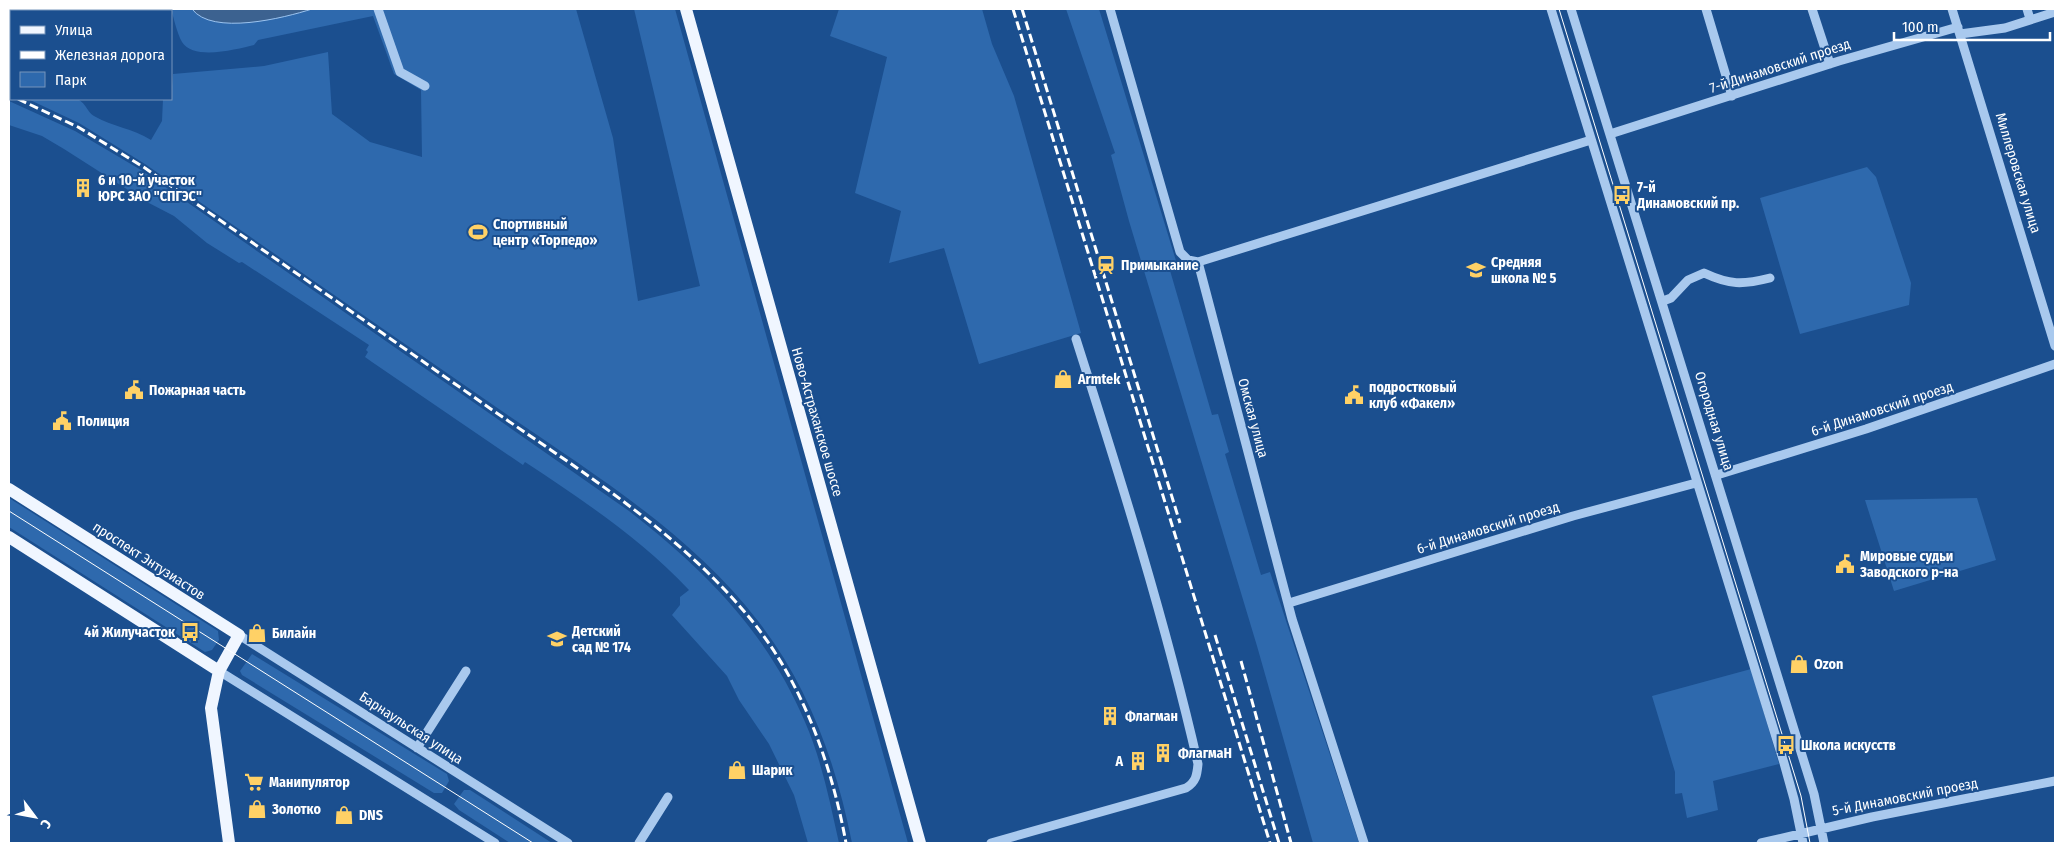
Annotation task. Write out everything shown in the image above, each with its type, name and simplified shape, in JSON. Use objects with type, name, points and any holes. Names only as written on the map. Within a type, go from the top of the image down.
[{"type":"main road","name":"Ново-Астраханское шоссе","points":[[686,9],[920,843]]},
{"type":"main road","name":"проспект Энтузиастов","points":[[9,489],[239,635]]},
{"type":"main road","points":[[9,537],[219,671]]},
{"type":"main road","points":[[229,843],[211,718],[213,690],[219,671],[239,635]]},
{"type":"street","points":[[378,9],[400,72],[425,86]]},
{"type":"street","points":[[1110,9],[1180,252],[1188,260],[1198,262],[1591,140]]},
{"type":"street","points":[[1551,9],[1784,764],[1803,843]]},
{"type":"street","name":"Огородная улица","points":[[1571,9],[1717,475],[1814,794],[1824,843]]},
{"type":"street","points":[[1706,9],[1732,96]]},
{"type":"street","points":[[1812,9],[1830,64]]},
{"type":"street","name":"Миллеровская улица","points":[[1952,9],[2055,346]]},
{"type":"street","points":[[2027,9],[2030,19]]},
{"type":"street","name":"7-й Динамовский проезд","points":[[1610,134],[1830,64],[1959,31],[2005,28],[2055,12]]},
{"type":"street","name":"Омская улица","points":[[1198,262],[1289,603],[1364,843]]},
{"type":"street","points":[[1663,301],[1671,298],[1688,280],[1704,273],[1718,279],[1745,284],[1770,278]]},
{"type":"street","points":[[991,843],[1186,788],[1193,784],[1197,777],[1198,764],[1178,673],[1141,544],[1076,339]]},
{"type":"street","name":"6-й Динамовский проезд","points":[[1717,475],[1875,426],[2055,364]]},
{"type":"street","name":"6-й Динамовский проезд","points":[[1289,603],[1573,516],[1696,483]]},
{"type":"street","name":"Барнаульская улица","points":[[239,635],[568,843]]},
{"type":"street","points":[[219,671],[495,843]]},
{"type":"street","points":[[417,748],[466,671]]},
{"type":"street","name":"5-й Динамовский проезд","points":[[1761,843],[1822,828],[2055,781]]},
{"type":"street","points":[[639,843],[668,797]]},
{"type":"green space","points":[[576,9],[613,138],[638,301],[700,286],[634,9],[675,9],[908,843],[852,843],[829,755],[806,699],[792,672],[758,621],[731,589],[669,531],[601,479],[145,164],[79,123],[30,100],[78,100],[94,116],[151,140],[162,121],[163,100],[172,100],[173,74],[264,66],[328,52],[332,114],[370,142],[422,157],[421,90],[394,74],[373,16],[258,40],[254,45],[237,49],[206,52],[188,48],[182,42],[171,10]]},
{"type":"green space","points":[[839,9],[982,9],[992,44],[1014,96],[1081,333],[979,364],[944,248],[889,263],[901,211],[855,193],[887,57],[830,36]]},
{"type":"green space","points":[[1066,9],[1099,9],[1177,264],[1169,267],[1212,415],[1218,414],[1229,452],[1225,454],[1261,575],[1270,572],[1359,843],[1313,843],[1257,646],[1129,221],[1111,155],[1115,153]]},
{"type":"green space","points":[[9,101],[75,131],[141,170],[629,511],[683,556],[708,580],[753,631],[790,690],[816,752],[839,843],[808,843],[794,795],[769,744],[739,700],[727,676],[672,615],[680,605],[680,597],[689,590],[671,571],[632,537],[569,491],[525,462],[523,465],[365,357],[369,345],[242,262],[239,263],[207,243],[174,216],[147,202],[42,136],[9,125]]},
{"type":"green space","points":[[1867,167],[1876,177],[1911,283],[1909,305],[1800,334],[1760,198]]},
{"type":"green space","points":[[9,498],[218,631],[219,640],[212,650],[205,652],[9,527]]},
{"type":"green space","points":[[1977,498],[1996,560],[1894,591],[1865,500]]},
{"type":"green space","points":[[252,654],[447,774],[449,781],[442,793],[434,793],[242,675],[240,671]]},
{"type":"green space","points":[[1751,669],[1779,764],[1713,781],[1718,810],[1687,818],[1682,793],[1675,794],[1675,772],[1652,696]]},
{"type":"green space","points":[[464,790],[470,790],[552,843],[510,843],[459,810],[454,804]]},
{"type":"shaded area","points":[[192,9],[312,9],[267,20],[231,23],[215,22],[202,17]]},
{"type":"tram line","points":[[1559,9],[1801,796],[1810,843]]},
{"type":"tram line","points":[[9,511],[533,843]]},
{"type":"railway","points":[[1013,9],[1270,843]]},
{"type":"railway","points":[[1022,9],[1180,523]]},
{"type":"railway","points":[[20,100],[78,127],[145,168],[594,480],[662,532],[694,560],[725,590],[753,622],[787,672],[801,699],[824,756],[833,785],[846,843]]},
{"type":"railway","points":[[1215,635],[1279,843]]},
{"type":"railway","points":[[1241,661],[1291,843]]},
{"type":"place","name":"6 и 10-й участок ЮРС ЗАО \"СПГЭС\"","points":[[83,188]]},
{"type":"place","name":"7-й Динамовский пр.","points":[[1622,195]]},
{"type":"place","name":"Спортивный центр «Торпедо»","points":[[478,232]]},
{"type":"place","name":"Примыкание","points":[[1106,265]]},
{"type":"place","name":"Средняя школа № 5","points":[[1476,270]]},
{"type":"place","name":"Armtek","points":[[1063,379]]},
{"type":"place","name":"Пожарная часть","points":[[134,390]]},
{"type":"place","name":"подростковый клуб «Факел»","points":[[1354,395]]},
{"type":"place","name":"Полиция","points":[[62,421]]},
{"type":"place","name":"Мировые судьи Заводского р-на","points":[[1845,564]]},
{"type":"place","name":"4й Жилучасток","points":[[190,632]]},
{"type":"place","name":"Билайн","points":[[257,633]]},
{"type":"place","name":"Детский сад № 174","points":[[557,639]]},
{"type":"place","name":"Ozon","points":[[1799,664]]},
{"type":"place","name":"Флагман","points":[[1110,716]]},
{"type":"place","name":"Школа искусств","points":[[1786,745]]},
{"type":"place","name":"ФлагмаН","points":[[1163,753]]},
{"type":"place","name":"A","points":[[1138,761]]},
{"type":"place","name":"Шарик","points":[[737,770]]},
{"type":"place","name":"Манипулятор","points":[[254,782]]},
{"type":"place","name":"Золотко","points":[[257,809]]},
{"type":"place","name":"DNS","points":[[344,815]]}]
